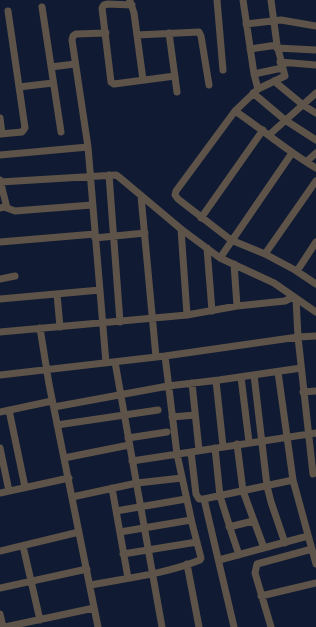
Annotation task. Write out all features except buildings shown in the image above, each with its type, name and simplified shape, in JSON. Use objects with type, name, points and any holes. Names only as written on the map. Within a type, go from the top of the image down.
[{"type":"street","points":[[243,0],[254,74],[255,91],[285,120],[316,140]]},
{"type":"street","points":[[271,0],[277,46],[285,76],[255,91],[235,110],[176,191],[176,195],[178,199],[201,218],[231,240],[266,254],[297,271],[316,284]]},
{"type":"street","points":[[217,1],[223,70]]},
{"type":"street","points":[[143,80],[134,13],[131,2],[104,4],[102,8],[111,82],[114,84],[175,76]]},
{"type":"street","points":[[42,7],[61,132]]},
{"type":"street","points":[[0,118],[1,134],[19,134],[24,131],[25,128],[8,11]]},
{"type":"street","points":[[246,24],[274,20],[316,26]]},
{"type":"street","points":[[137,35],[197,32],[201,34],[209,85]]},
{"type":"street","points":[[106,33],[76,34],[73,36],[72,40],[88,147],[106,363]]},
{"type":"street","points":[[169,33],[178,92]]},
{"type":"street","points":[[250,50],[277,46],[316,50]]},
{"type":"street","points":[[51,67],[75,64]]},
{"type":"street","points":[[254,74],[281,65],[316,65]]},
{"type":"street","points":[[274,82],[303,105],[316,113]]},
{"type":"street","points":[[19,86],[54,83]]},
{"type":"street","points":[[201,218],[266,132],[285,120],[316,93]]},
{"type":"street","points":[[235,110],[292,153],[316,168]]},
{"type":"street","points":[[0,155],[88,147]]},
{"type":"street","points":[[306,162],[316,152]]},
{"type":"street","points":[[220,258],[292,153]]},
{"type":"street","points":[[109,174],[120,322]]},
{"type":"street","points":[[92,205],[15,211],[4,208],[0,180],[109,174],[116,175],[181,229],[220,258],[274,283],[316,312]]},
{"type":"street","points":[[266,254],[316,180]]},
{"type":"street","points":[[141,196],[156,357]]},
{"type":"street","points":[[181,229],[187,315]]},
{"type":"street","points":[[0,242],[145,233]]},
{"type":"street","points":[[297,271],[316,242]]},
{"type":"street","points":[[207,248],[212,311]]},
{"type":"street","points":[[234,264],[237,306]]},
{"type":"street","points":[[0,279],[15,276]]},
{"type":"street","points":[[0,299],[100,290]]},
{"type":"street","points":[[57,294],[60,327]]},
{"type":"street","points":[[0,332],[187,315],[237,306],[285,301],[295,298]]},
{"type":"street","points":[[295,298],[303,392],[313,474]]},
{"type":"street","points":[[40,328],[57,425],[91,585],[98,627]]},
{"type":"street","points":[[0,375],[165,356],[298,337],[316,336]]},
{"type":"street","points":[[91,585],[153,574],[200,560],[201,558],[177,454],[165,356]]},
{"type":"street","points":[[115,362],[162,627]]},
{"type":"street","points":[[0,412],[168,386],[216,381],[301,368]]},
{"type":"street","points":[[278,372],[293,480],[316,564]]},
{"type":"street","points":[[254,375],[267,486],[285,543]]},
{"type":"street","points":[[241,377],[249,442]]},
{"type":"street","points":[[216,381],[223,446]]},
{"type":"street","points":[[192,384],[199,450]]},
{"type":"street","points":[[303,392],[316,392]]},
{"type":"street","points":[[9,410],[25,487]]},
{"type":"street","points":[[57,425],[158,410]]},
{"type":"street","points":[[172,417],[195,414]]},
{"type":"street","points":[[64,458],[167,432]]},
{"type":"street","points":[[132,461],[287,436],[316,433]]},
{"type":"street","points":[[238,444],[243,491],[264,548]]},
{"type":"street","points":[[0,448],[9,491]]},
{"type":"street","points":[[215,448],[220,496],[229,528],[240,555]]},
{"type":"street","points":[[191,452],[196,494],[199,499],[220,496],[293,480]]},
{"type":"street","points":[[0,493],[69,478]]},
{"type":"street","points":[[72,496],[137,483],[182,478]]},
{"type":"street","points":[[112,488],[128,578]]},
{"type":"street","points":[[116,511],[186,498]]},
{"type":"street","points":[[204,499],[234,627]]},
{"type":"street","points":[[120,532],[191,520]]},
{"type":"street","points":[[229,528],[253,521]]},
{"type":"street","points":[[0,551],[79,532]]},
{"type":"street","points":[[219,560],[308,536]]},
{"type":"street","points":[[124,554],[197,542]]},
{"type":"street","points":[[23,546],[40,620]]},
{"type":"street","points":[[271,627],[255,573],[257,564],[312,549]]},
{"type":"street","points":[[187,564],[199,627]]},
{"type":"street","points":[[0,588],[87,569]]},
{"type":"street","points":[[261,596],[316,583]]},
{"type":"street","points":[[0,614],[4,627],[94,608]]}]
